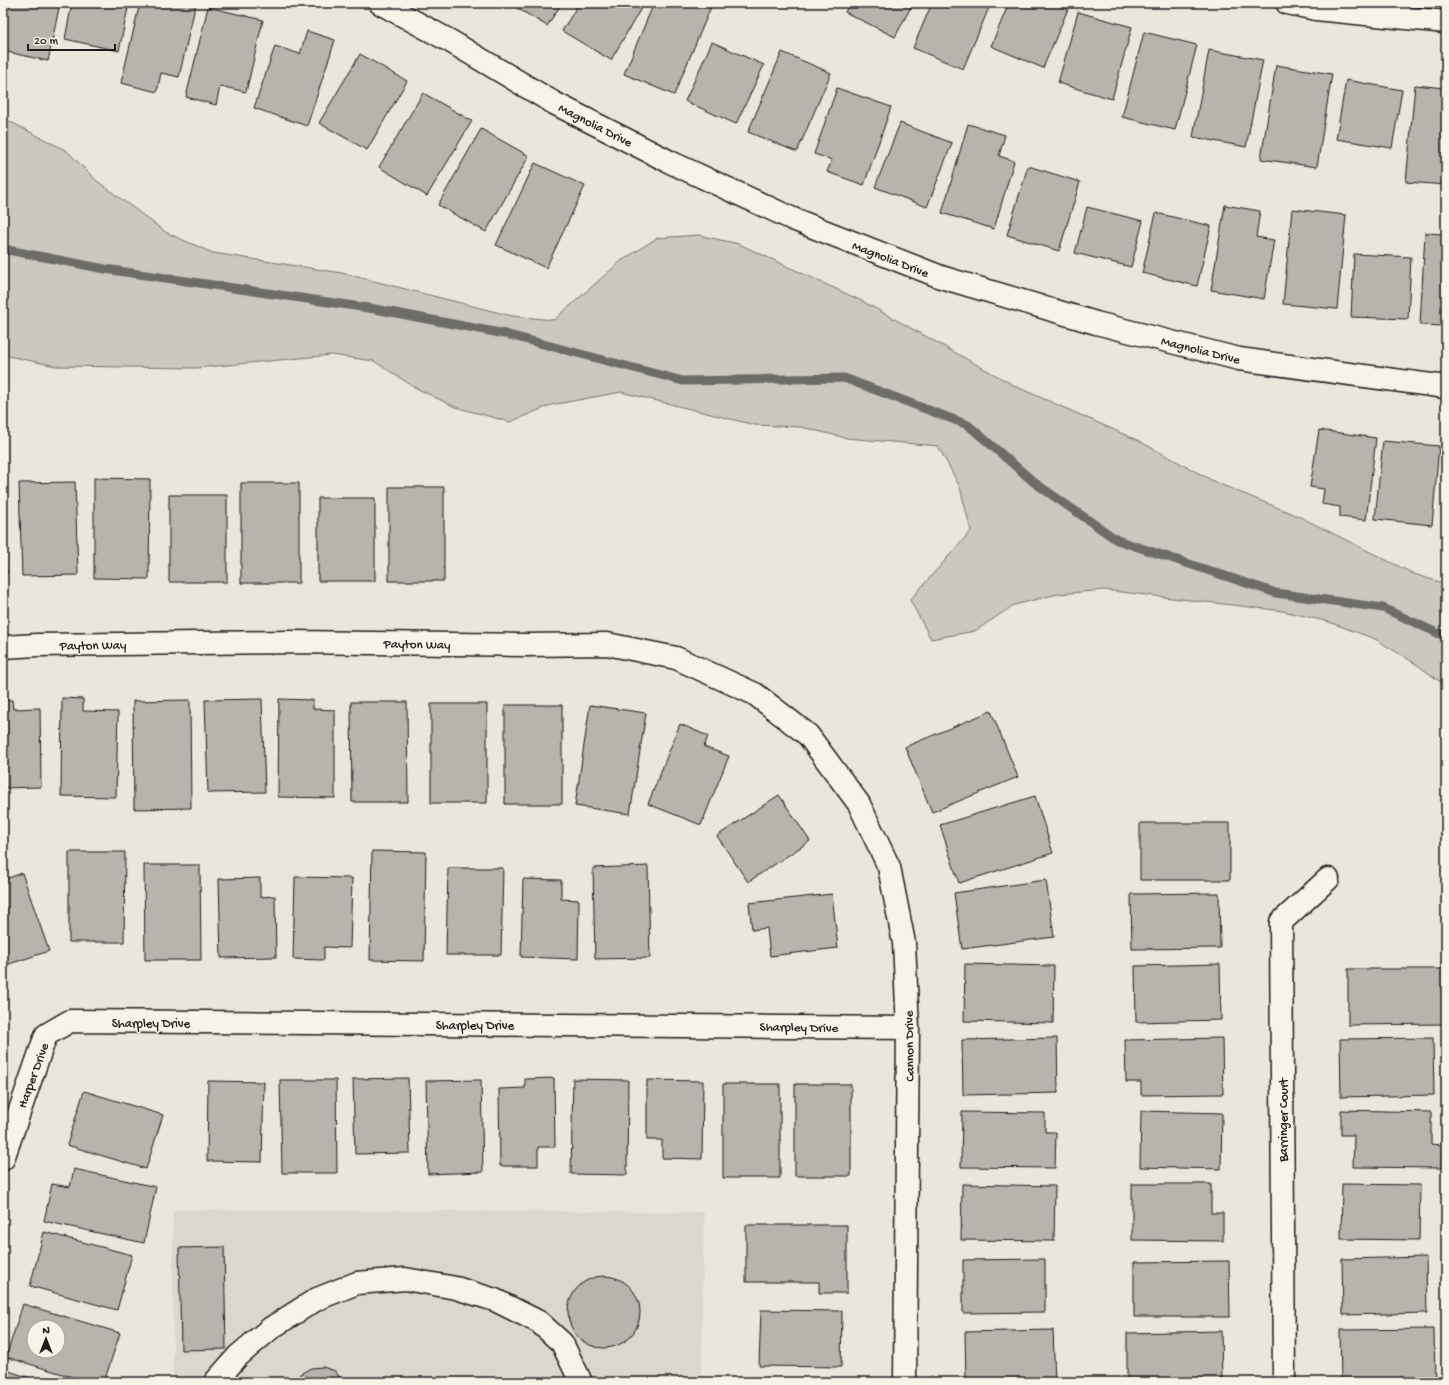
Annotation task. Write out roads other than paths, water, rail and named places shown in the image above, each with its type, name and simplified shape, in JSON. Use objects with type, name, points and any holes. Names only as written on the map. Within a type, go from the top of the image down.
[{"type":"street","name":"Magnolia Drive","points":[[380,3],[450,41],[554,103],[670,162],[793,220],[941,277],[1096,323],[1239,360],[1446,387]]},
{"type":"street","points":[[1287,3],[1316,10],[1446,22]]},
{"type":"street","name":"Payton Way","points":[[3,647],[37,645],[290,642],[525,645],[607,644],[676,658],[755,694],[808,735]]},
{"type":"street","name":"Cannon Drive","points":[[808,735],[859,804],[889,867],[904,943],[908,1028],[905,1382]]},
{"type":"street","name":"Barringer Court","points":[[1284,1382],[1281,922],[1328,879]]},
{"type":"street","name":"Sharpley Drive","points":[[46,1035],[70,1021],[908,1028]]},
{"type":"street","name":"Harper Drive","points":[[3,1159],[46,1035]]},
{"type":"street","points":[[215,1382],[238,1356],[271,1328],[317,1299],[356,1283],[404,1279],[456,1288],[495,1300],[539,1322],[562,1343],[581,1382]]},
{"type":"waterway","points":[[3,249],[105,269],[375,309],[505,334],[683,381],[844,378],[968,425],[1035,483],[1117,540],[1276,593],[1383,608],[1446,637]]}]
